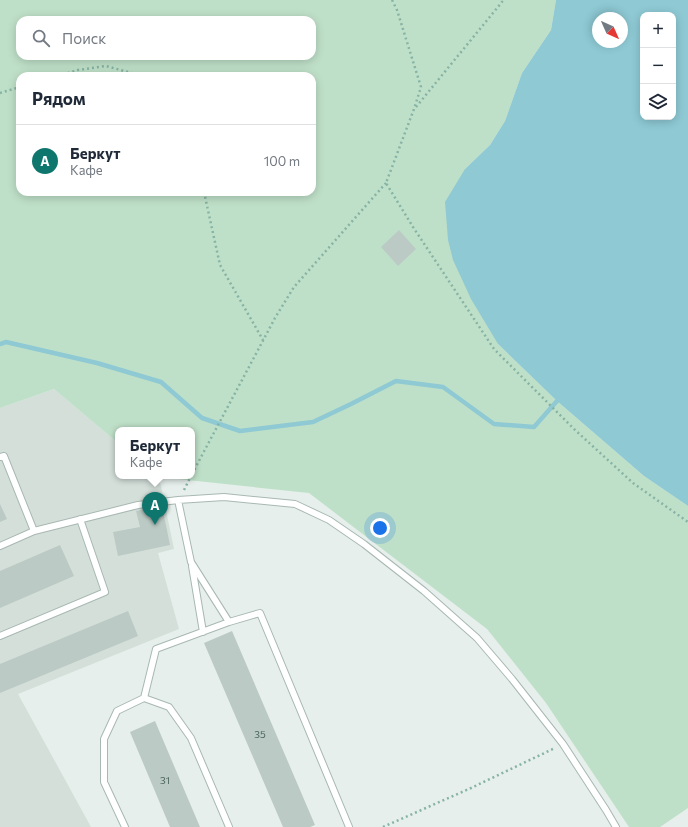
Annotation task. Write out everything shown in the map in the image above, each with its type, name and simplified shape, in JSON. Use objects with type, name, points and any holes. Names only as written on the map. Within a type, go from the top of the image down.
[{"type":"lane","points":[[0,457],[4,456],[34,531]]},
{"type":"lane","points":[[0,546],[34,531],[138,505],[178,500],[224,497],[295,504],[329,520],[364,544],[424,591],[477,638],[512,679],[563,744],[616,827]]},
{"type":"lane","points":[[178,500],[191,562],[203,632]]},
{"type":"lane","points":[[0,636],[105,592],[80,519]]},
{"type":"lane","points":[[191,562],[229,622]]},
{"type":"lane","points":[[144,698],[156,649],[229,622],[260,613],[349,827]]},
{"type":"lane","points":[[125,827],[104,782],[104,739],[117,711],[144,698],[170,707],[192,738],[229,827]]},
{"type":"path","points":[[195,468],[275,318],[294,287],[386,183],[421,87],[397,10],[392,0]]},
{"type":"path","points":[[414,109],[502,2],[502,0]]},
{"type":"path","points":[[71,72],[106,66],[128,72]]},
{"type":"path","points":[[0,93],[16,88]]},
{"type":"path","points":[[386,183],[413,227],[494,349],[574,429],[632,483],[688,522]]},
{"type":"path","points":[[205,196],[220,266],[263,341]]},
{"type":"path","points":[[383,827],[471,788],[563,744]]},
{"type":"shaded area","points":[[54,389],[115,440],[115,479],[159,479],[174,549],[158,553],[179,629],[18,694],[91,827],[0,827],[0,408]]},
{"type":"green space","points":[[0,0],[556,0],[551,30],[522,73],[505,121],[490,145],[465,169],[498,344],[557,401],[644,476],[688,506],[688,808],[660,827],[629,827],[546,703],[487,629],[309,493],[178,479],[195,479],[195,427],[115,427],[115,440],[54,389],[0,408]]},
{"type":"water","points":[[556,0],[688,0],[688,506],[644,476],[557,401],[498,344],[471,299],[453,260],[448,240],[445,202],[465,169],[490,145],[505,121],[522,73],[551,30]]},
{"type":"building","points":[[399,230],[416,249],[398,266],[381,247]]},
{"type":"building","points":[[0,504],[7,519],[0,522]]},
{"type":"building","points":[[162,506],[170,545],[118,556],[113,532],[140,527],[136,511]]},
{"type":"building","points":[[60,545],[74,576],[0,608],[0,571]]},
{"type":"building","points":[[128,611],[138,636],[0,693],[0,664]]},
{"type":"building","points":[[232,631],[315,825],[310,827],[283,827],[204,643]]},
{"type":"building","points":[[155,721],[200,827],[170,827],[130,732]]},
{"type":"waterway","points":[[0,344],[6,342],[97,363],[161,382],[202,418],[240,431],[313,422],[396,381],[443,387],[494,424],[534,427],[557,401]]},
{"type":"place","name":"Беркут","points":[[155,525]]}]
